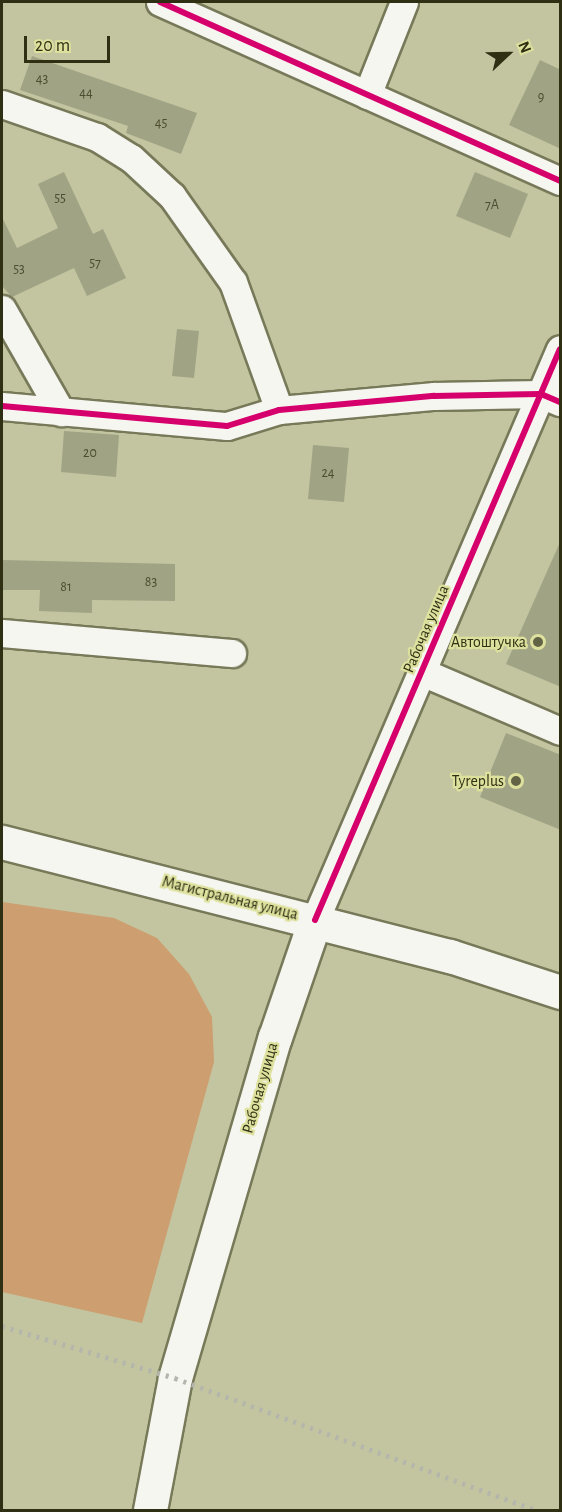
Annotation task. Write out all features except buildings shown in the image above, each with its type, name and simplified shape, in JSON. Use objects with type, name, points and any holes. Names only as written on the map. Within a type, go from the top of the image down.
[{"type":"main road","name":"Магистральная улица","points":[[2,842],[315,920],[561,992]]},
{"type":"main road","name":"Рабочая улица","points":[[150,1510],[175,1378],[275,1037],[315,920]]},
{"type":"street","points":[[160,2],[561,180]]},
{"type":"street","points":[[367,95],[404,2]]},
{"type":"street","points":[[2,104],[97,137],[131,158],[172,196],[233,282],[279,410]]},
{"type":"street","points":[[2,309],[61,412]]},
{"type":"street","name":"Рабочая улица","points":[[315,920],[422,672],[551,398],[561,349]]},
{"type":"street","points":[[2,406],[227,426],[279,410],[434,396],[551,398]]},
{"type":"street","points":[[2,633],[232,653]]},
{"type":"street","points":[[422,672],[561,731]]},
{"type":"shaded area","points":[[2,902],[114,918],[157,938],[189,974],[212,1017],[214,1062],[142,1323],[2,1292]]},
{"type":"railway","points":[[2,1326],[175,1378],[535,1510]]},
{"type":"cycle path","points":[[160,2],[560,181]]},
{"type":"cycle path","points":[[315,920],[560,349]]},
{"type":"cycle path","points":[[2,406],[227,426],[279,410],[434,396],[541,394],[560,402]]},
{"type":"place","name":"Автоштучка","points":[[538,642]]},
{"type":"place","name":"Tyreplus","points":[[516,781]]}]
